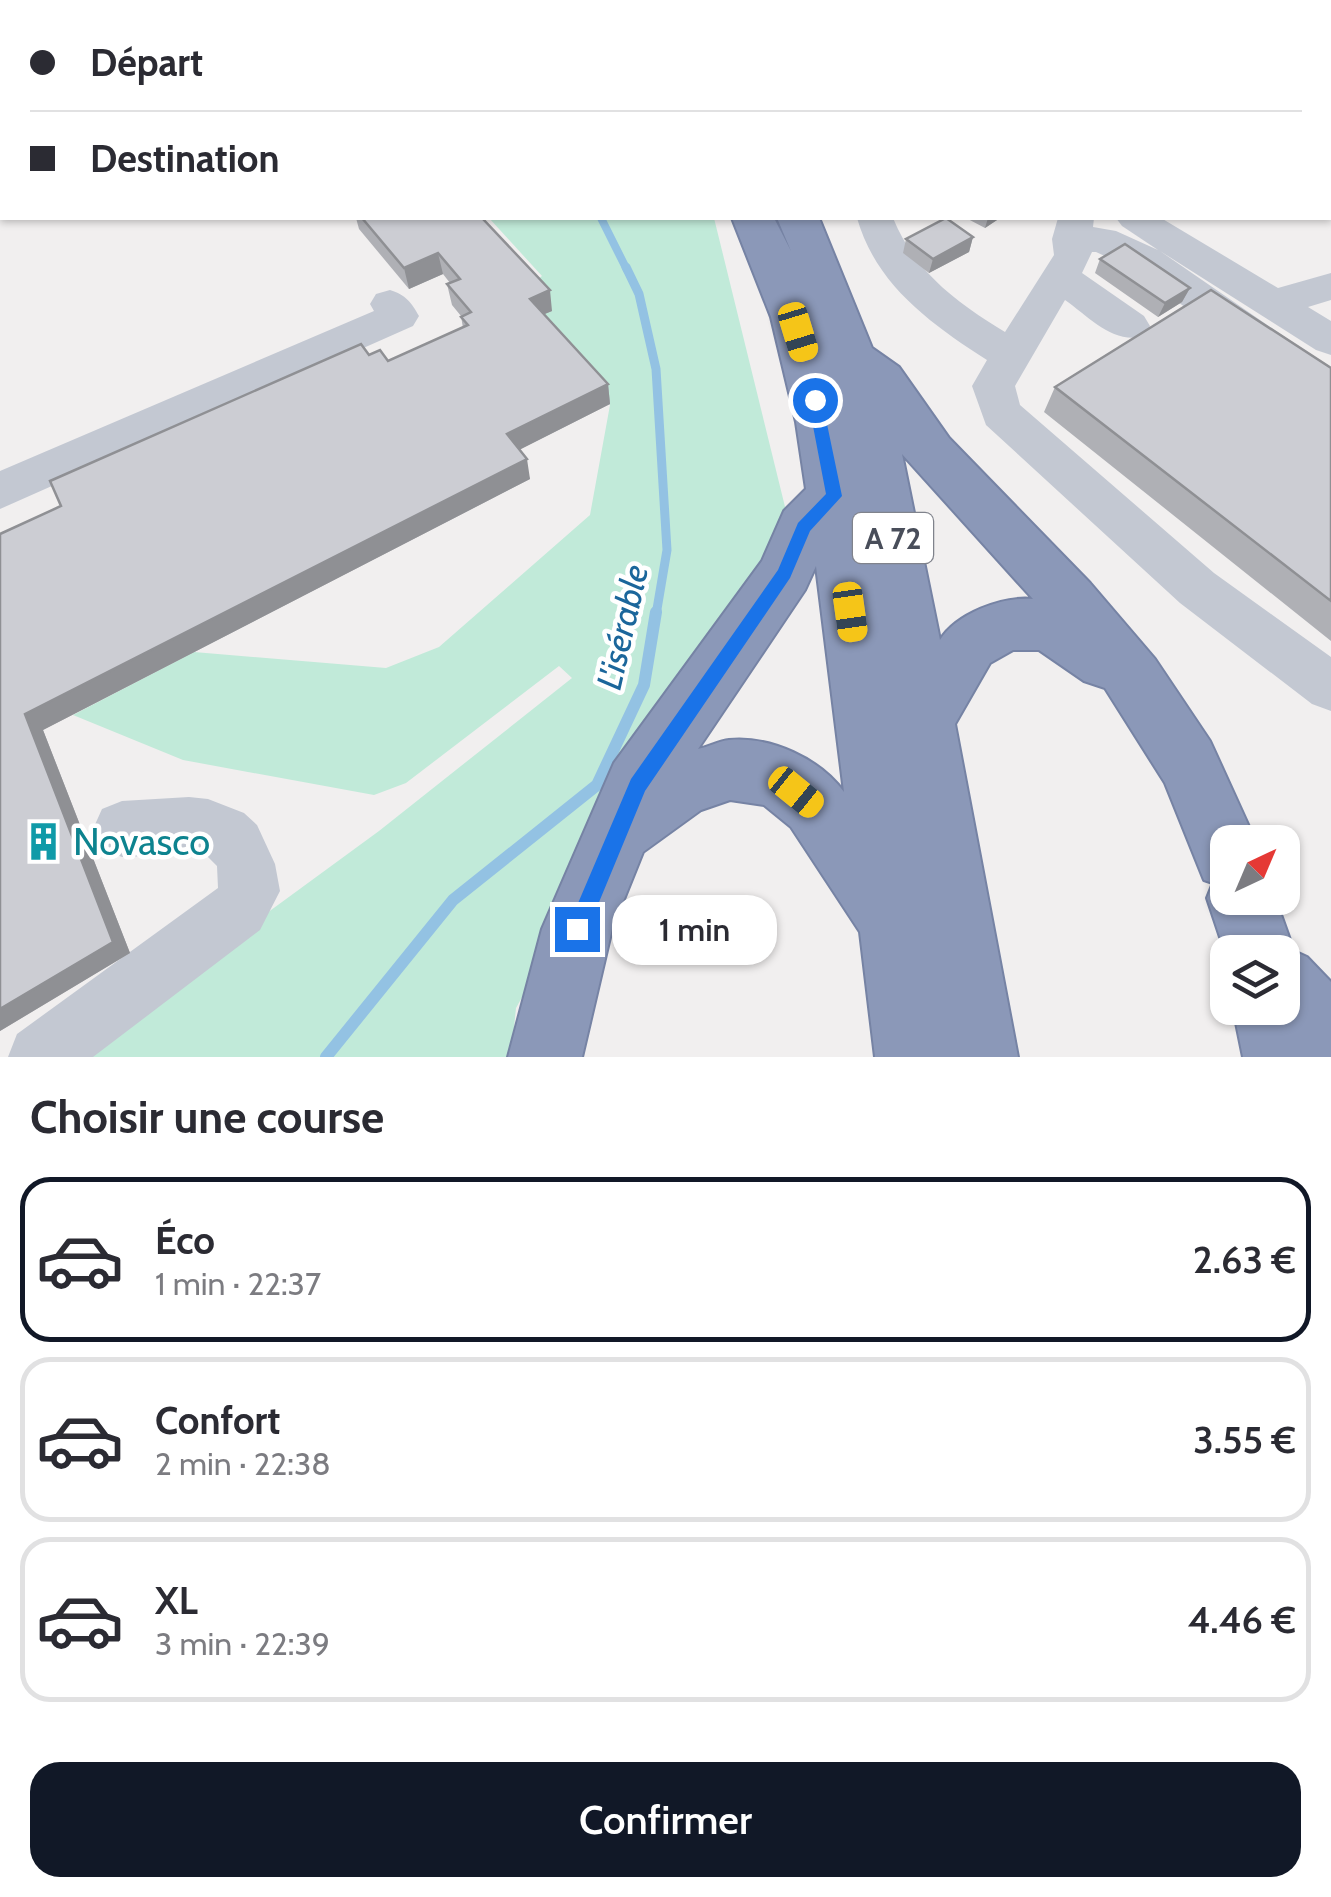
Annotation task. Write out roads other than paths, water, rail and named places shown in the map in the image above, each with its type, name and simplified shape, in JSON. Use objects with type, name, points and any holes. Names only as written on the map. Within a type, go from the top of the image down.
[{"type":"highway","name":"A 72","points":[[754,220],[776,262],[809,368],[834,496],[912,1057]]},
{"type":"highway","name":"A 72","points":[[799,220],[832,294],[852,356],[886,500],[981,1057]]},
{"type":"highway","points":[[852,356],[882,374],[920,440],[1089,620],[1186,754],[1215,825]]},
{"type":"highway","points":[[545,1057],[577,929],[638,785],[784,574],[803,527],[834,496]]},
{"type":"highway","points":[[923,722],[969,645],[1000,628],[1022,623],[1051,626],[1080,642],[1145,694]]},
{"type":"highway","points":[[617,832],[682,786],[730,770],[779,778],[814,806],[895,922]]},
{"type":"highway","points":[[1300,1002],[1331,1036]]},
{"type":"highway","points":[[1272,1025],[1280,1057]]},
{"type":"street","points":[[875,220],[880,238],[906,277],[944,313],[1012,356]]},
{"type":"street","points":[[1138,220],[1331,340]]},
{"type":"street","points":[[1069,245],[1102,240],[1145,259],[1331,390]]},
{"type":"street","points":[[1069,245],[993,386],[1001,413],[1197,588],[1331,687]]},
{"type":"street","points":[[1069,245],[1130,326]]},
{"type":"street","points":[[1272,304],[1331,286]]},
{"type":"street","points":[[0,492],[399,316],[390,304]]},
{"type":"street","points":[[40,1057],[239,908],[250,891],[242,847],[226,832],[203,824],[122,829]]},
{"type":"waterway","name":"L'isérable","points":[[602,220],[627,270]]},
{"type":"waterway","name":"L'isérable","points":[[626,267],[639,294],[656,369],[667,550],[656,615]]},
{"type":"waterway","name":"L'isérable","points":[[326,1057],[453,900],[597,785],[644,685],[656,612]]},
{"type":"place","name":"Novasco","points":[[43,841]]}]
